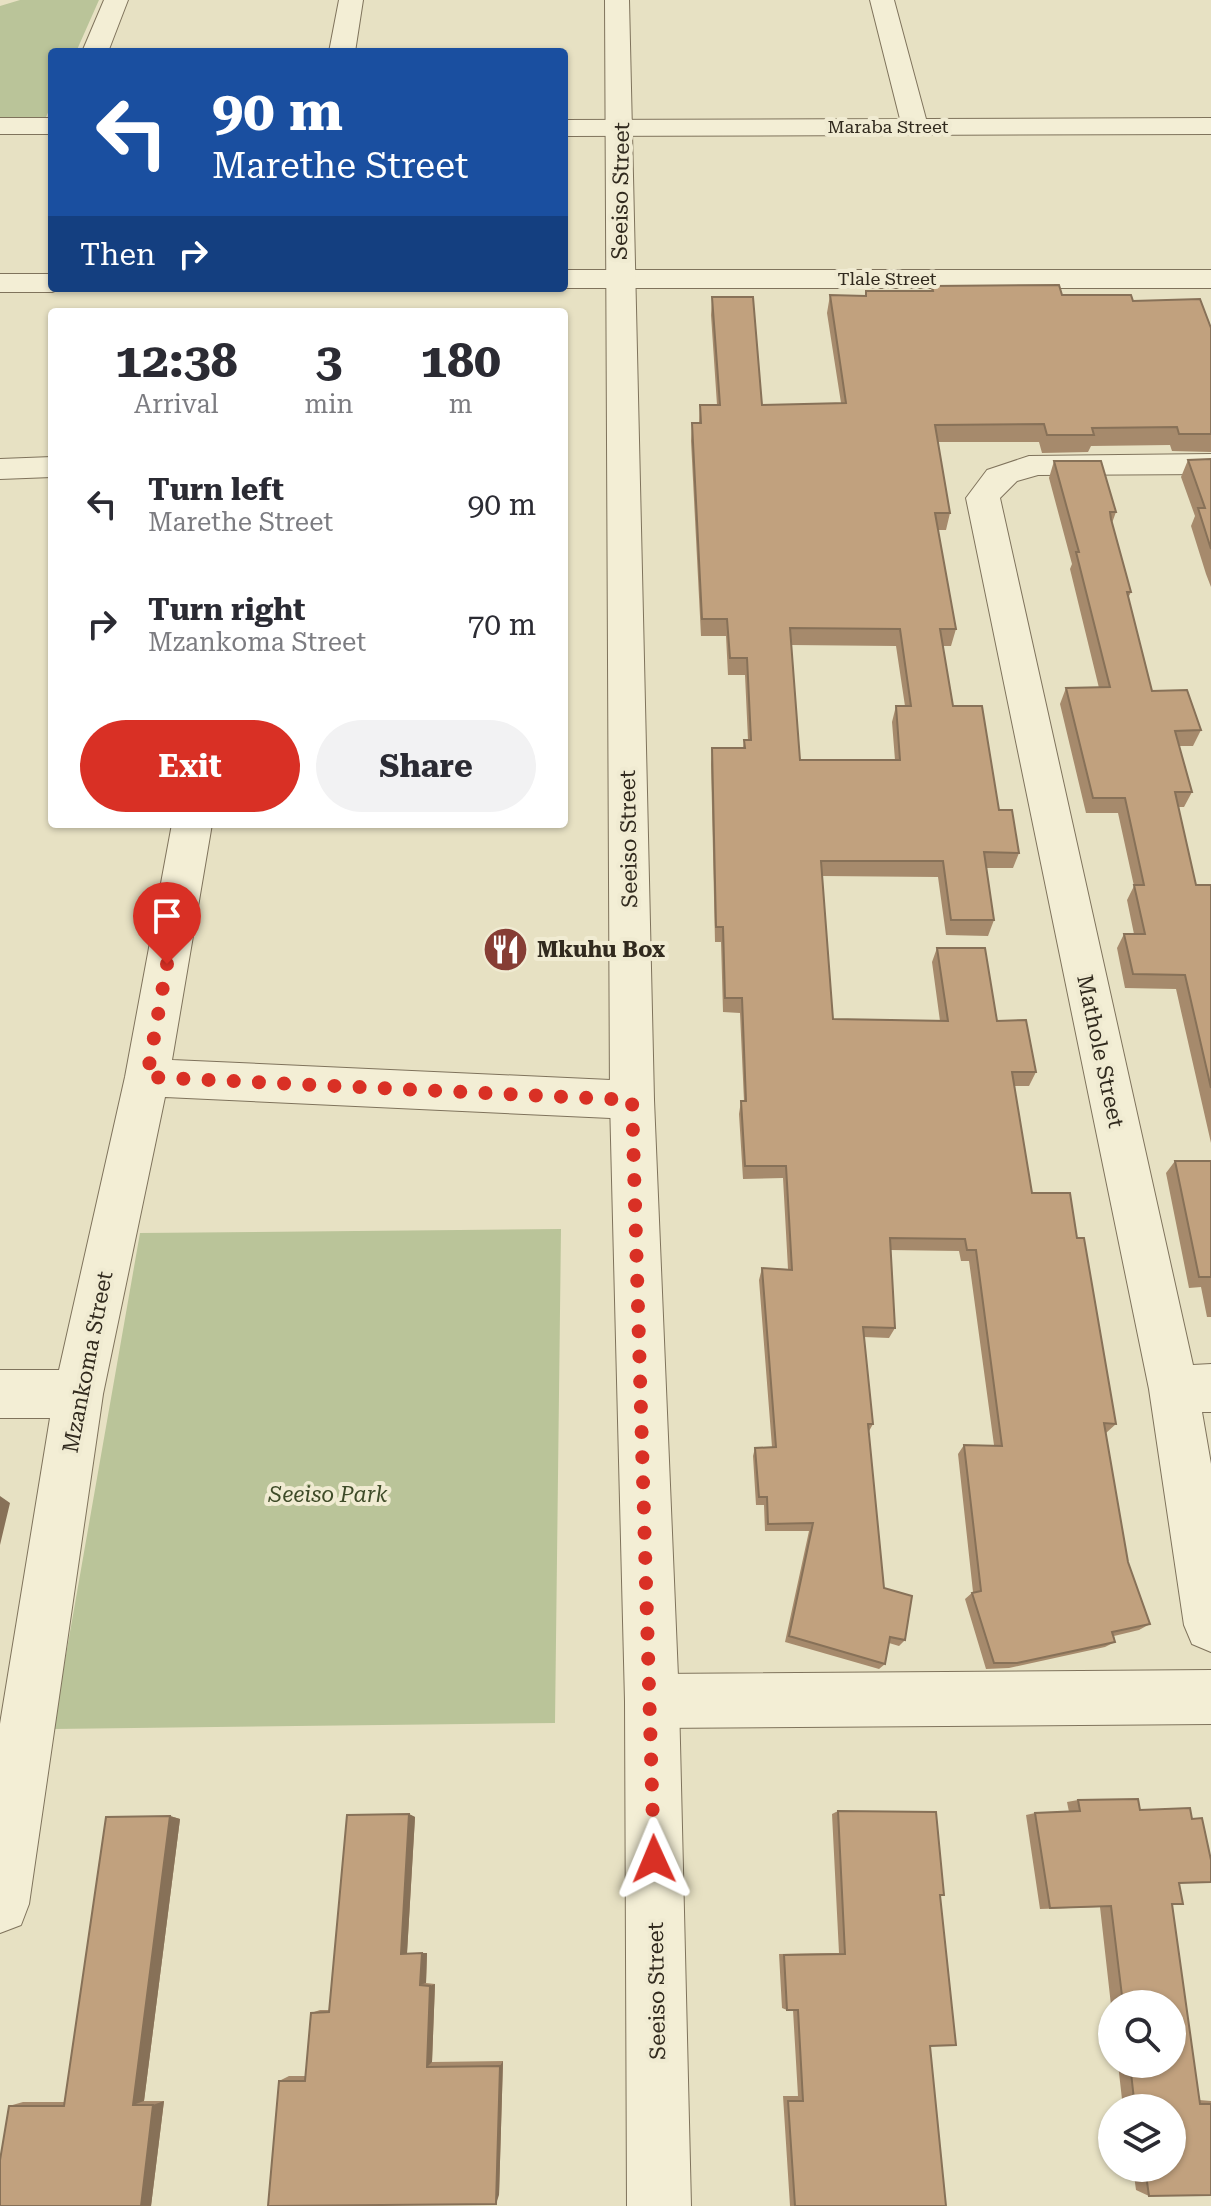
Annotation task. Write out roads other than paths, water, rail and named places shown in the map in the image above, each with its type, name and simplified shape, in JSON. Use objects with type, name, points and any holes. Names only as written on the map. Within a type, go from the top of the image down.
[{"type":"street","points":[[97,48],[116,0]]},
{"type":"street","points":[[343,48],[351,0]]},
{"type":"street","name":"Seeiso Street","points":[[617,0],[632,1100],[652,1701],[659,2206]]},
{"type":"street","points":[[882,0],[915,127]]},
{"type":"street","points":[[0,126],[48,126]]},
{"type":"street","name":"Maraba Street","points":[[568,128],[1211,126]]},
{"type":"street","name":"Tlale Street","points":[[568,279],[1211,279]]},
{"type":"street","points":[[0,283],[48,283]]},
{"type":"street","name":"Mathole Street","points":[[1211,464],[1038,465],[1011,468],[991,481],[983,498],[986,523],[1193,1388],[1211,1625]]},
{"type":"street","points":[[0,469],[48,467]]},
{"type":"street","name":"Mzankoma Street","points":[[0,1904],[78,1394],[147,1077],[191,828]]},
{"type":"street","points":[[147,1077],[632,1100]]},
{"type":"street","points":[[0,1394],[78,1394]]},
{"type":"street","points":[[652,1701],[1211,1697]]},
{"type":"place","name":"Mkuhu Box","points":[[506,949]]},
{"type":"park label","name":"Seeiso Park","points":[[328,1494]]}]
